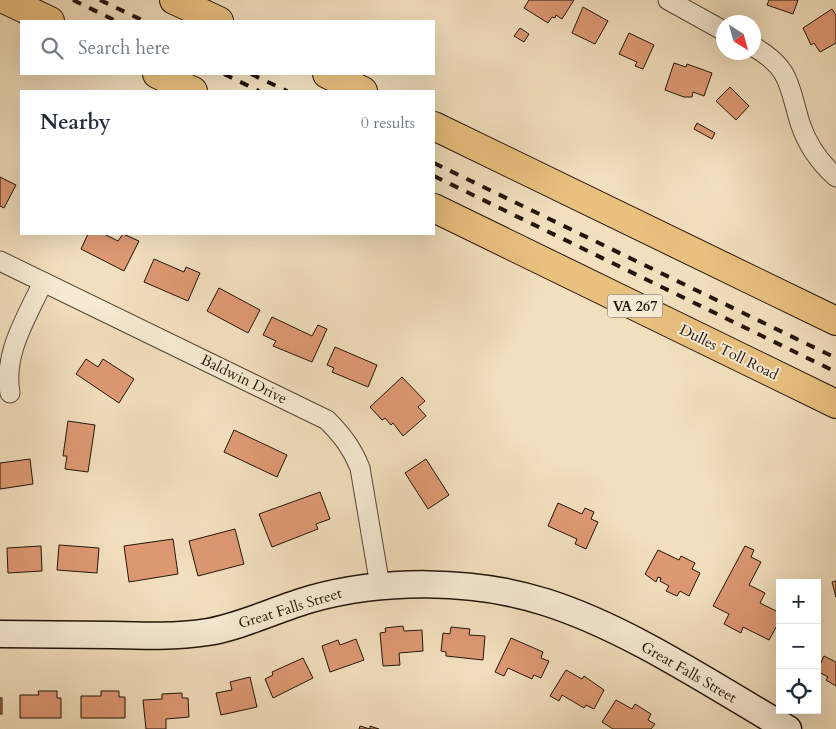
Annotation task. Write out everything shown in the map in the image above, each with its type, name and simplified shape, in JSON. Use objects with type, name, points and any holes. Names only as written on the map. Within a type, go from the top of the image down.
[{"type":"highway","points":[[6,0],[48,20]]},
{"type":"highway","points":[[174,0],[217,20]]},
{"type":"highway","points":[[159,75],[191,90]]},
{"type":"highway","points":[[329,75],[361,90]]},
{"type":"highway","points":[[435,126],[836,321]]},
{"type":"highway","name":"Dulles Toll Road","points":[[435,208],[836,404]]},
{"type":"main road","name":"Great Falls Street","points":[[0,634],[183,635],[239,624],[311,599],[380,586],[459,586],[543,601],[618,632],[788,729]]},
{"type":"street","points":[[668,0],[716,27]]},
{"type":"street","points":[[761,52],[774,62],[785,75],[793,92],[800,122],[808,142],[819,159],[836,177]]},
{"type":"street","name":"Baldwin Drive","points":[[0,261],[327,420],[353,450],[360,468],[380,586]]},
{"type":"street","points":[[10,393],[8,367],[12,347],[43,282]]},
{"type":"building","points":[[529,0],[574,0],[562,19],[556,15],[548,23],[524,8]]},
{"type":"building","points":[[769,0],[798,0],[793,14],[767,5]]},
{"type":"building","points":[[583,7],[608,21],[595,44],[572,33]]},
{"type":"building","points":[[832,9],[836,15],[836,43],[820,52],[814,43],[811,45],[803,28]]},
{"type":"building","points":[[520,28],[529,34],[524,42],[514,36]]},
{"type":"building","points":[[629,33],[654,45],[643,69],[635,66],[637,62],[619,54]]},
{"type":"building","points":[[674,63],[686,67],[687,64],[712,73],[704,96],[693,92],[692,97],[684,97],[665,90]]},
{"type":"building","points":[[730,87],[749,106],[736,120],[716,101]]},
{"type":"building","points":[[697,123],[715,133],[712,139],[694,129]]},
{"type":"building","points":[[0,177],[16,185],[4,208],[0,206]]},
{"type":"building","points":[[88,235],[106,235],[118,241],[122,235],[125,235],[139,241],[124,271],[81,249]]},
{"type":"building","points":[[154,259],[184,272],[186,267],[200,273],[188,301],[144,282]]},
{"type":"building","points":[[219,288],[260,310],[248,333],[207,311]]},
{"type":"building","points":[[272,317],[312,336],[318,325],[327,329],[312,362],[273,346],[276,341],[263,335]]},
{"type":"building","points":[[335,347],[377,365],[368,387],[332,372],[334,368],[327,365]]},
{"type":"building","points":[[86,359],[98,367],[103,359],[134,379],[119,403],[76,374]]},
{"type":"building","points":[[402,377],[425,401],[418,407],[426,416],[403,436],[393,423],[391,425],[385,418],[382,420],[370,407]]},
{"type":"building","points":[[68,421],[95,425],[88,472],[65,469],[67,456],[63,456]]},
{"type":"building","points":[[234,430],[287,455],[277,477],[224,452]]},
{"type":"building","points":[[30,459],[33,484],[0,489],[0,463]]},
{"type":"building","points":[[426,459],[449,495],[428,509],[405,473]]},
{"type":"building","points":[[320,492],[330,519],[316,524],[318,529],[272,547],[259,514]]},
{"type":"building","points":[[558,503],[582,514],[585,508],[594,512],[591,519],[598,522],[586,549],[575,544],[577,539],[548,526]]},
{"type":"building","points":[[235,529],[244,564],[198,576],[189,541]]},
{"type":"building","points":[[173,539],[178,574],[129,582],[124,546]]},
{"type":"building","points":[[59,545],[99,548],[97,573],[57,570]]},
{"type":"building","points":[[41,546],[42,571],[8,573],[7,548]]},
{"type":"building","points":[[745,546],[754,550],[751,557],[761,562],[749,585],[765,593],[760,603],[776,611],[776,627],[769,640],[743,627],[741,633],[724,624],[729,614],[713,606]]},
{"type":"building","points":[[658,550],[679,560],[681,556],[695,563],[692,569],[700,573],[689,596],[680,591],[677,596],[666,591],[669,586],[660,581],[661,578],[658,577],[656,582],[645,574]]},
{"type":"building","points":[[836,581],[836,597],[832,582]]},
{"type":"building","points":[[403,626],[404,631],[422,630],[423,651],[399,653],[400,665],[383,666],[380,633],[386,632],[385,628]]},
{"type":"building","points":[[451,627],[470,629],[469,635],[485,636],[483,660],[446,656],[446,652],[441,651],[443,633],[450,634]]},
{"type":"building","points":[[511,638],[543,652],[541,658],[549,661],[541,678],[534,675],[532,679],[508,668],[504,676],[495,672]]},
{"type":"building","points":[[356,639],[364,660],[330,672],[322,646],[338,640],[340,645]]},
{"type":"building","points":[[824,656],[836,662],[836,686],[826,680],[828,677],[821,673],[821,662]]},
{"type":"building","points":[[303,658],[313,678],[273,698],[265,679],[273,675],[272,672]]},
{"type":"building","points":[[566,670],[582,679],[584,676],[604,690],[594,709],[586,705],[584,708],[562,695],[559,701],[550,696]]},
{"type":"building","points":[[250,677],[257,707],[221,715],[216,693],[232,690],[230,682]]},
{"type":"building","points":[[38,691],[57,691],[57,698],[61,698],[61,718],[20,718],[20,695],[39,695]]},
{"type":"building","points":[[101,691],[119,691],[119,697],[125,697],[125,718],[81,718],[81,696],[101,696]]},
{"type":"building","points":[[182,693],[182,698],[188,698],[189,717],[166,719],[166,729],[146,729],[143,700],[162,699],[162,694]]},
{"type":"building","points":[[0,698],[2,698],[2,714],[0,714]]},
{"type":"building","points":[[616,700],[632,709],[635,704],[651,714],[648,720],[655,724],[651,729],[613,729],[602,722]]},
{"type":"building","points":[[360,726],[370,729],[359,729]]},
{"type":"railway","points":[[73,0],[114,20]]},
{"type":"railway","points":[[100,0],[142,20]]},
{"type":"railway","points":[[226,75],[257,90]]},
{"type":"railway","points":[[253,75],[285,90]]},
{"type":"railway","points":[[435,163],[836,358]]},
{"type":"railway","points":[[435,176],[836,372]]}]
